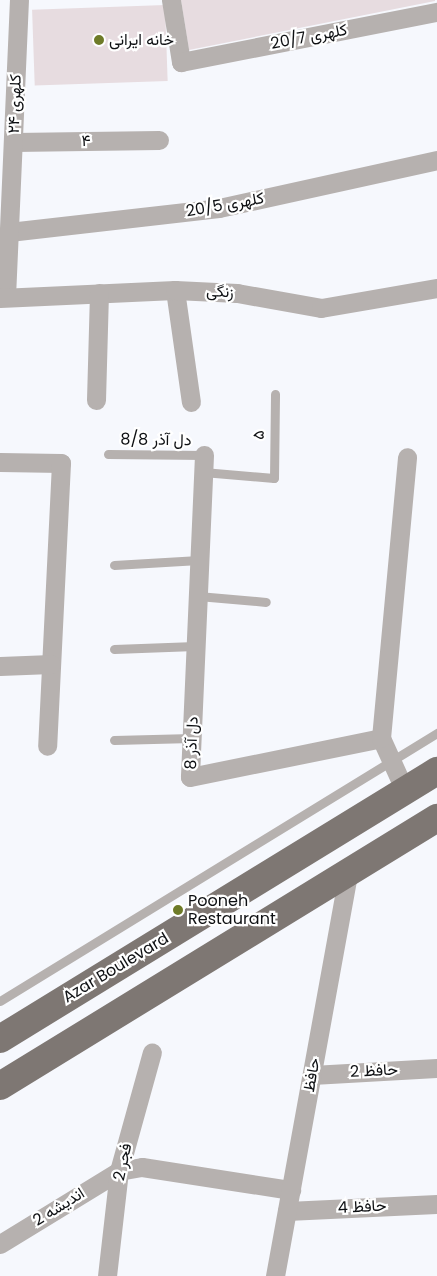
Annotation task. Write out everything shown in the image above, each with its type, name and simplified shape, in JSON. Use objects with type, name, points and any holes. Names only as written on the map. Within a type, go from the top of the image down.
[{"type":"main road","name":"Azar Boulevard","points":[[0,1039],[437,771]]},
{"type":"main road","points":[[0,1086],[437,818]]},
{"type":"street","name":"کلهری ۲۴","points":[[3,297],[14,142],[19,0]]},
{"type":"street","name":"کلهری 20/7","points":[[171,0],[181,62],[437,12]]},
{"type":"street","name":"۴","points":[[14,142],[159,140]]},
{"type":"street","name":"کلهری 20/5","points":[[9,232],[219,208],[437,160]]},
{"type":"street","name":"زنگی","points":[[3,297],[175,290],[237,293],[321,308],[437,288]]},
{"type":"street","points":[[175,290],[192,402]]},
{"type":"street","points":[[96,400],[99,294]]},
{"type":"street","points":[[405,791],[381,738],[407,457]]},
{"type":"street","points":[[0,462],[61,463],[47,746]]},
{"type":"street","name":"دل آذر 8","points":[[203,464],[190,777],[381,738]]},
{"type":"street","points":[[0,666],[51,664]]},
{"type":"street","name":"حافظ","points":[[275,1276],[348,873]]},
{"type":"street","name":"فجر 2","points":[[107,1276],[119,1171],[152,1052]]},
{"type":"street","name":"حافظ 2","points":[[312,1074],[437,1068]]},
{"type":"street","points":[[119,1171],[142,1167],[291,1190]]},
{"type":"street","name":"اندیشه 2","points":[[0,1244],[119,1171]]},
{"type":"street","name":"حافظ 4","points":[[287,1211],[437,1204]]},
{"type":"lane","name":"۵","points":[[274,478],[275,394]]},
{"type":"lane","name":"دل آذر 8/8","points":[[108,454],[203,464],[274,478]]},
{"type":"lane","points":[[114,565],[199,560]]},
{"type":"lane","points":[[198,596],[266,602]]},
{"type":"lane","points":[[114,650],[196,646]]},
{"type":"lane","points":[[0,1001],[437,733]]},
{"type":"lane","points":[[114,740],[192,738]]},
{"type":"building","points":[[181,0],[435,0],[435,1],[189,50]]},
{"type":"building","name":"خانه ایرانی","points":[[165,5],[168,81],[35,86],[32,10]]},
{"type":"place","name":"خانه ایرانی","points":[[99,40]]},
{"type":"place","name":"Pooneh Restaurant","points":[[178,910]]}]
